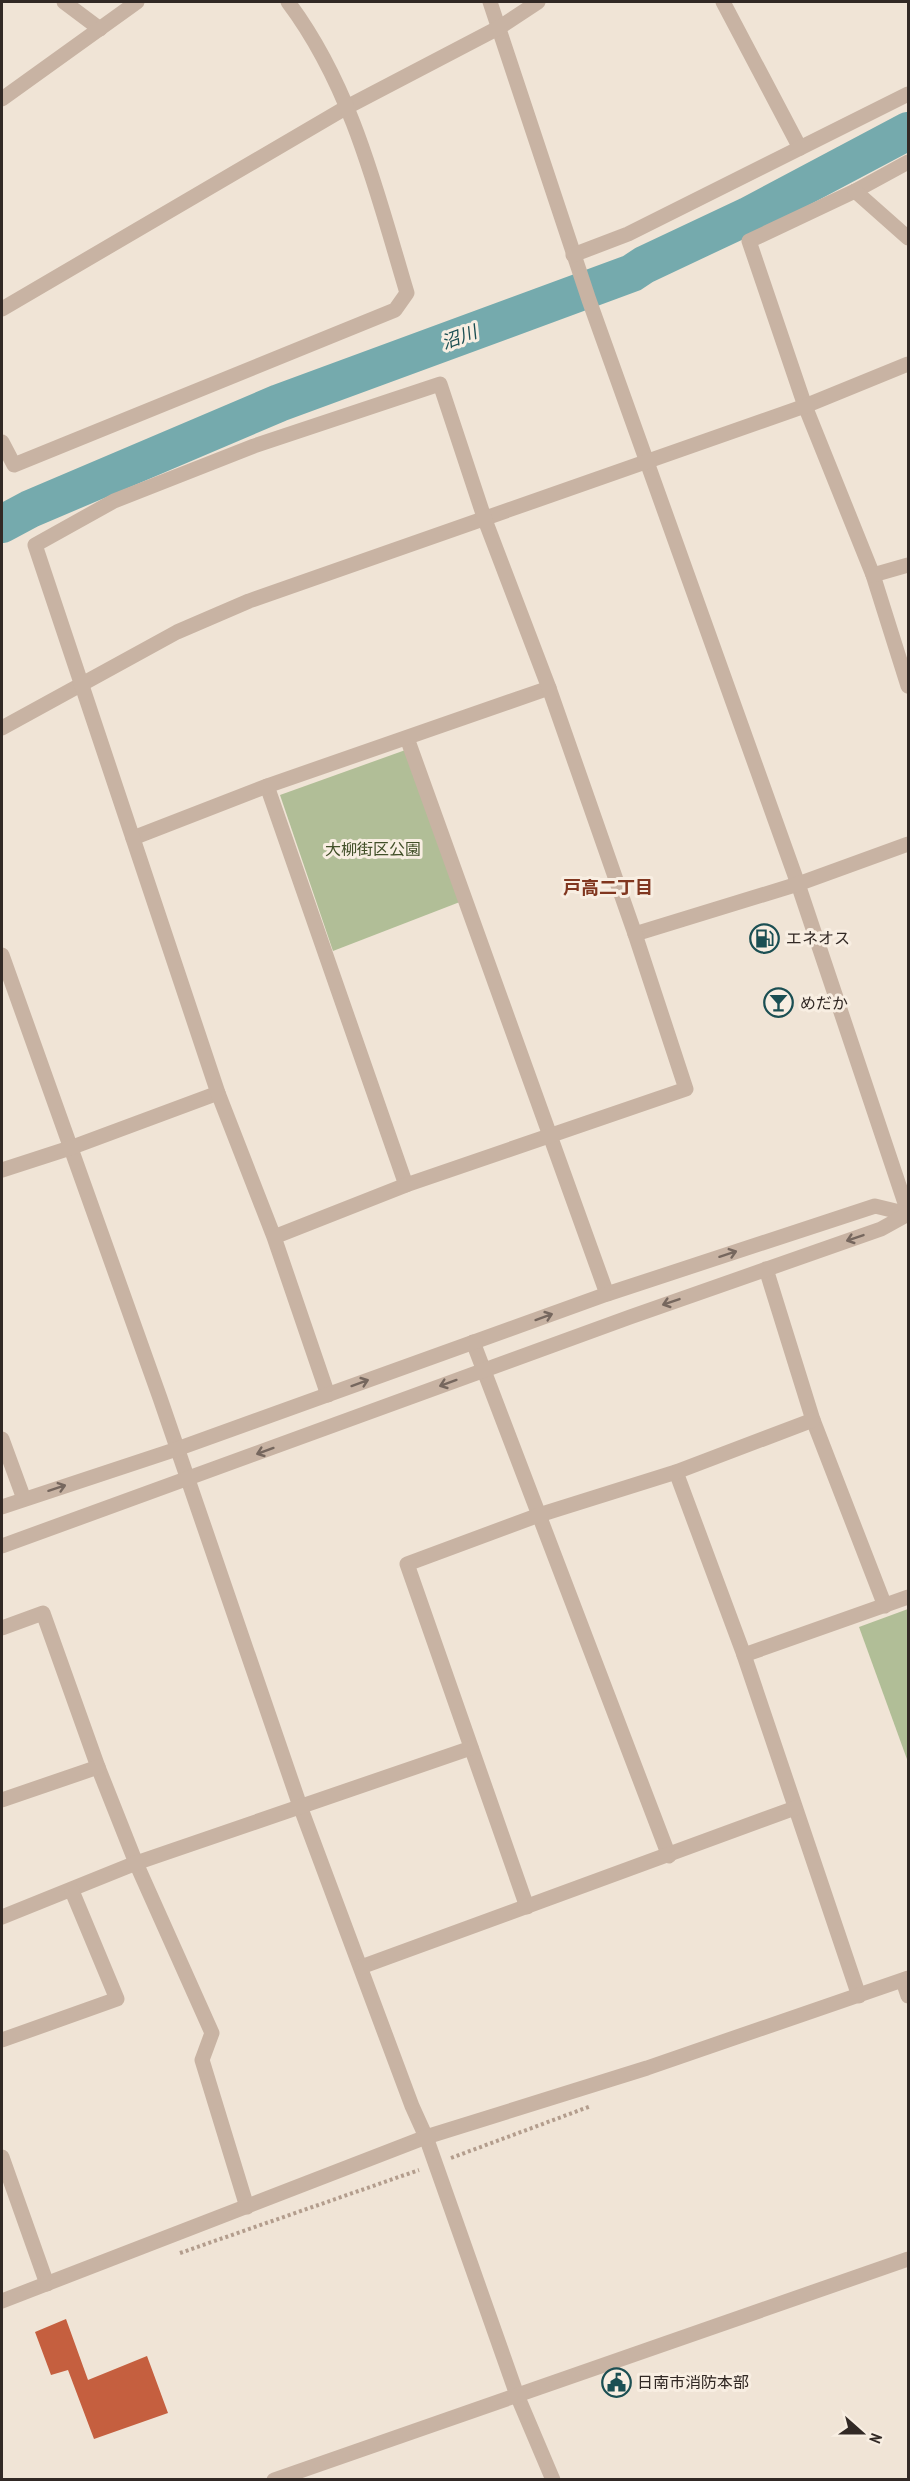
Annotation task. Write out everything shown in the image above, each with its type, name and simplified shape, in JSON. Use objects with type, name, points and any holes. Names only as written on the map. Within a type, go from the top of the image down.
[{"type":"street","points":[[64,2],[100,28]]},
{"type":"street","points":[[2,99],[137,2]]},
{"type":"street","points":[[2,442],[14,465],[395,310],[407,293],[363,143],[308,28],[288,2]]},
{"type":"street","points":[[490,2],[575,260],[798,884],[909,1214]]},
{"type":"street","points":[[2,309],[347,107],[500,27],[538,2]]},
{"type":"street","points":[[723,2],[800,148]]},
{"type":"street","points":[[575,260],[909,94]]},
{"type":"street","points":[[909,162],[855,191],[749,241],[805,406],[873,575],[909,686]]},
{"type":"street","points":[[855,191],[909,238]]},
{"type":"street","points":[[2,728],[177,632],[249,602],[805,406],[909,364]]},
{"type":"street","points":[[274,1237],[406,1185],[686,1089],[635,934],[549,688],[485,520],[440,384],[254,446],[114,501],[35,545],[218,1093],[274,1237],[328,1395]]},
{"type":"street","points":[[873,575],[909,564]]},
{"type":"street","points":[[133,838],[267,786],[549,688]]},
{"type":"street","points":[[407,738],[607,1294]]},
{"type":"street","points":[[267,786],[406,1185]]},
{"type":"street","points":[[635,934],[798,884],[909,844]]},
{"type":"street","points":[[2,955],[188,1480],[300,1806],[412,2106],[426,2137],[517,2395],[553,2480]]},
{"type":"street","points":[[2,1170],[70,1148],[218,1093]]},
{"type":"street","points":[[2,1507],[177,1449],[607,1294],[874,1206],[909,1214]]},
{"type":"street","points":[[2,1546],[881,1229],[909,1214]]},
{"type":"street","points":[[766,1269],[813,1420],[885,1606]]},
{"type":"street","points":[[473,1342],[669,1856]]},
{"type":"street","points":[[527,1906],[407,1564],[539,1515],[676,1472],[813,1420]]},
{"type":"street","points":[[2,1439],[24,1499]]},
{"type":"street","points":[[676,1472],[744,1655],[860,1996]]},
{"type":"street","points":[[744,1655],[909,1597]]},
{"type":"street","points":[[2,1628],[43,1613],[98,1767],[136,1863],[212,2033],[202,2060],[247,2207]]},
{"type":"street","points":[[2,1917],[72,1891],[136,1863],[471,1748]]},
{"type":"street","points":[[2,1800],[98,1767]]},
{"type":"street","points":[[361,1967],[795,1808]]},
{"type":"street","points":[[2,2040],[117,1999],[72,1891]]},
{"type":"street","points":[[2,2301],[426,2137],[647,2068],[906,1979],[909,1996]]},
{"type":"street","points":[[2,2157],[47,2284]]},
{"type":"street","points":[[273,2480],[909,2259]]},
{"type":"path","points":[[443,2162],[596,2104]]},
{"type":"path","points":[[178,2254],[421,2169]]},
{"type":"green space","name":"大柳街区公園","points":[[411,748],[465,900],[333,951],[280,795]]},
{"type":"green space","points":[[908,1609],[908,1762],[859,1627]]},
{"type":"building","points":[[66,2319],[88,2380],[147,2356],[168,2413],[94,2439],[68,2370],[51,2375],[35,2332]]},
{"type":"waterway","name":"沼川","points":[[2,524],[30,509],[279,403],[632,273],[644,265],[748,216],[908,131]]},
{"type":"place","name":"エネオス","points":[[765,938]]},
{"type":"place","name":"めだか","points":[[779,1003]]},
{"type":"place","name":"日南市消防本部","points":[[616,2382]]},
{"type":"district","name":"戸高二丁目","points":[[608,887]]}]
